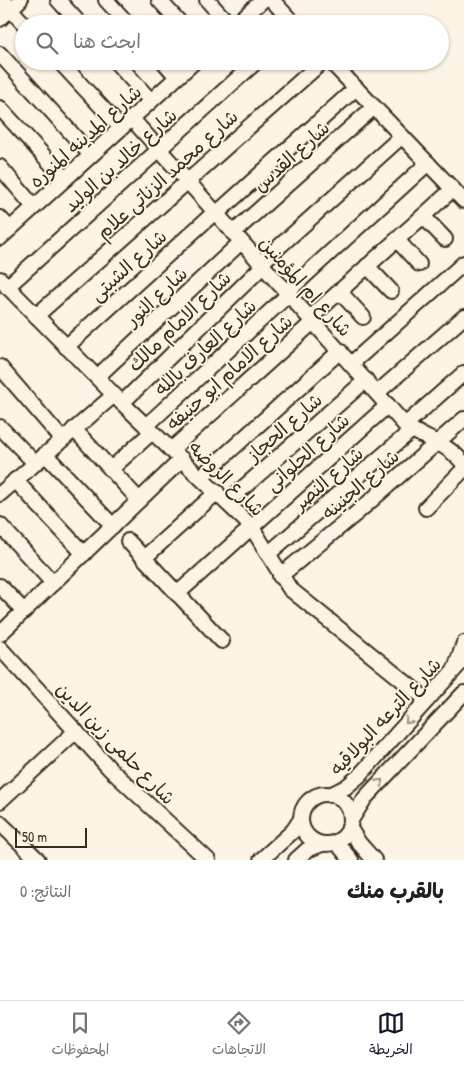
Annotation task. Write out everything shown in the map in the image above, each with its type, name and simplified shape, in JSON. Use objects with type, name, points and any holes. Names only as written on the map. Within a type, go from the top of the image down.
[{"type":"street","points":[[58,0],[72,15]]},
{"type":"street","points":[[106,0],[120,15]]},
{"type":"street","points":[[159,0],[173,15]]},
{"type":"street","points":[[207,0],[221,15]]},
{"type":"street","points":[[246,15],[263,0]]},
{"type":"street","points":[[272,0],[286,15]]},
{"type":"street","points":[[0,19],[11,3],[18,15]]},
{"type":"street","points":[[0,54],[91,155]]},
{"type":"street","points":[[67,70],[121,128]]},
{"type":"street","points":[[123,70],[152,101]]},
{"type":"street","points":[[171,70],[178,77]]},
{"type":"street","name":"شارع المدينه المنوره","points":[[5,233],[185,70]]},
{"type":"street","name":"شارع خالد بن الوليد","points":[[4,283],[159,150],[247,70]]},
{"type":"street","name":"شارع محمد الزناتى علام","points":[[36,316],[313,70]]},
{"type":"street","points":[[339,70],[464,201]]},
{"type":"street","name":"شارع الشبتى","points":[[66,347],[356,88]]},
{"type":"street","name":"شارع القدس","points":[[237,237],[374,107]]},
{"type":"street","points":[[0,108],[65,179]]},
{"type":"street","name":"شارع ام المؤمنين","points":[[132,118],[409,428],[422,438],[437,442],[450,449],[464,464]]},
{"type":"street","name":"شارع الامام مالك","points":[[0,493],[74,429],[118,399],[402,136]]},
{"type":"street","name":"شارع العارف بالله","points":[[111,469],[149,429],[288,293],[428,163]]},
{"type":"street","points":[[0,167],[34,206]]},
{"type":"street","name":"شارع الامام ابو حنيفه","points":[[0,634],[139,500],[176,454],[339,291],[453,189]]},
{"type":"street","points":[[423,216],[445,239]]},
{"type":"street","points":[[0,218],[5,233]]},
{"type":"street","name":"شارع النور","points":[[97,377],[237,237]]},
{"type":"street","points":[[397,240],[419,264]]},
{"type":"street","points":[[351,364],[464,262]]},
{"type":"street","points":[[367,266],[391,291]]},
{"type":"street","name":"شارع الروضه","points":[[4,283],[118,399],[251,526],[280,576],[290,589],[426,700]]},
{"type":"street","points":[[339,291],[363,316]]},
{"type":"street","points":[[377,393],[464,317]]},
{"type":"street","points":[[201,477],[340,351]]},
{"type":"street","points":[[0,366],[62,439]]},
{"type":"street","name":"شارع النصر","points":[[268,554],[409,428],[464,373]]},
{"type":"street","name":"شارع الحجاز","points":[[227,502],[366,380]]},
{"type":"street","name":"شارع الحلوانى","points":[[177,594],[388,405]]},
{"type":"street","name":"شارع الجنينه","points":[[280,576],[359,511],[464,419]]},
{"type":"street","points":[[0,427],[40,459],[112,526]]},
{"type":"street","points":[[74,429],[139,500]]},
{"type":"street","points":[[426,508],[464,469]]},
{"type":"street","points":[[15,480],[84,554]]},
{"type":"street","points":[[144,558],[217,492]]},
{"type":"street","points":[[0,526],[53,583]]},
{"type":"street","points":[[128,541],[222,641]]},
{"type":"street","points":[[0,586],[24,611]]},
{"type":"street","points":[[460,663],[464,643]]},
{"type":"street","name":"شارع حلمى زين الدين","points":[[0,648],[110,769],[208,860]]},
{"type":"street","name":"شارع الترعه البولاقيه","points":[[330,795],[353,782],[460,663]]},
{"type":"street","points":[[302,858],[312,847],[342,839],[365,798],[464,693]]},
{"type":"street","points":[[0,801],[76,731]]},
{"type":"street","points":[[261,860],[293,832],[301,819],[304,808],[312,799],[330,795],[345,804],[350,824],[359,843],[374,860]]},
{"type":"street","points":[[301,819],[306,835],[328,843],[351,860]]},
{"type":"street","points":[[0,823],[38,860]]}]
